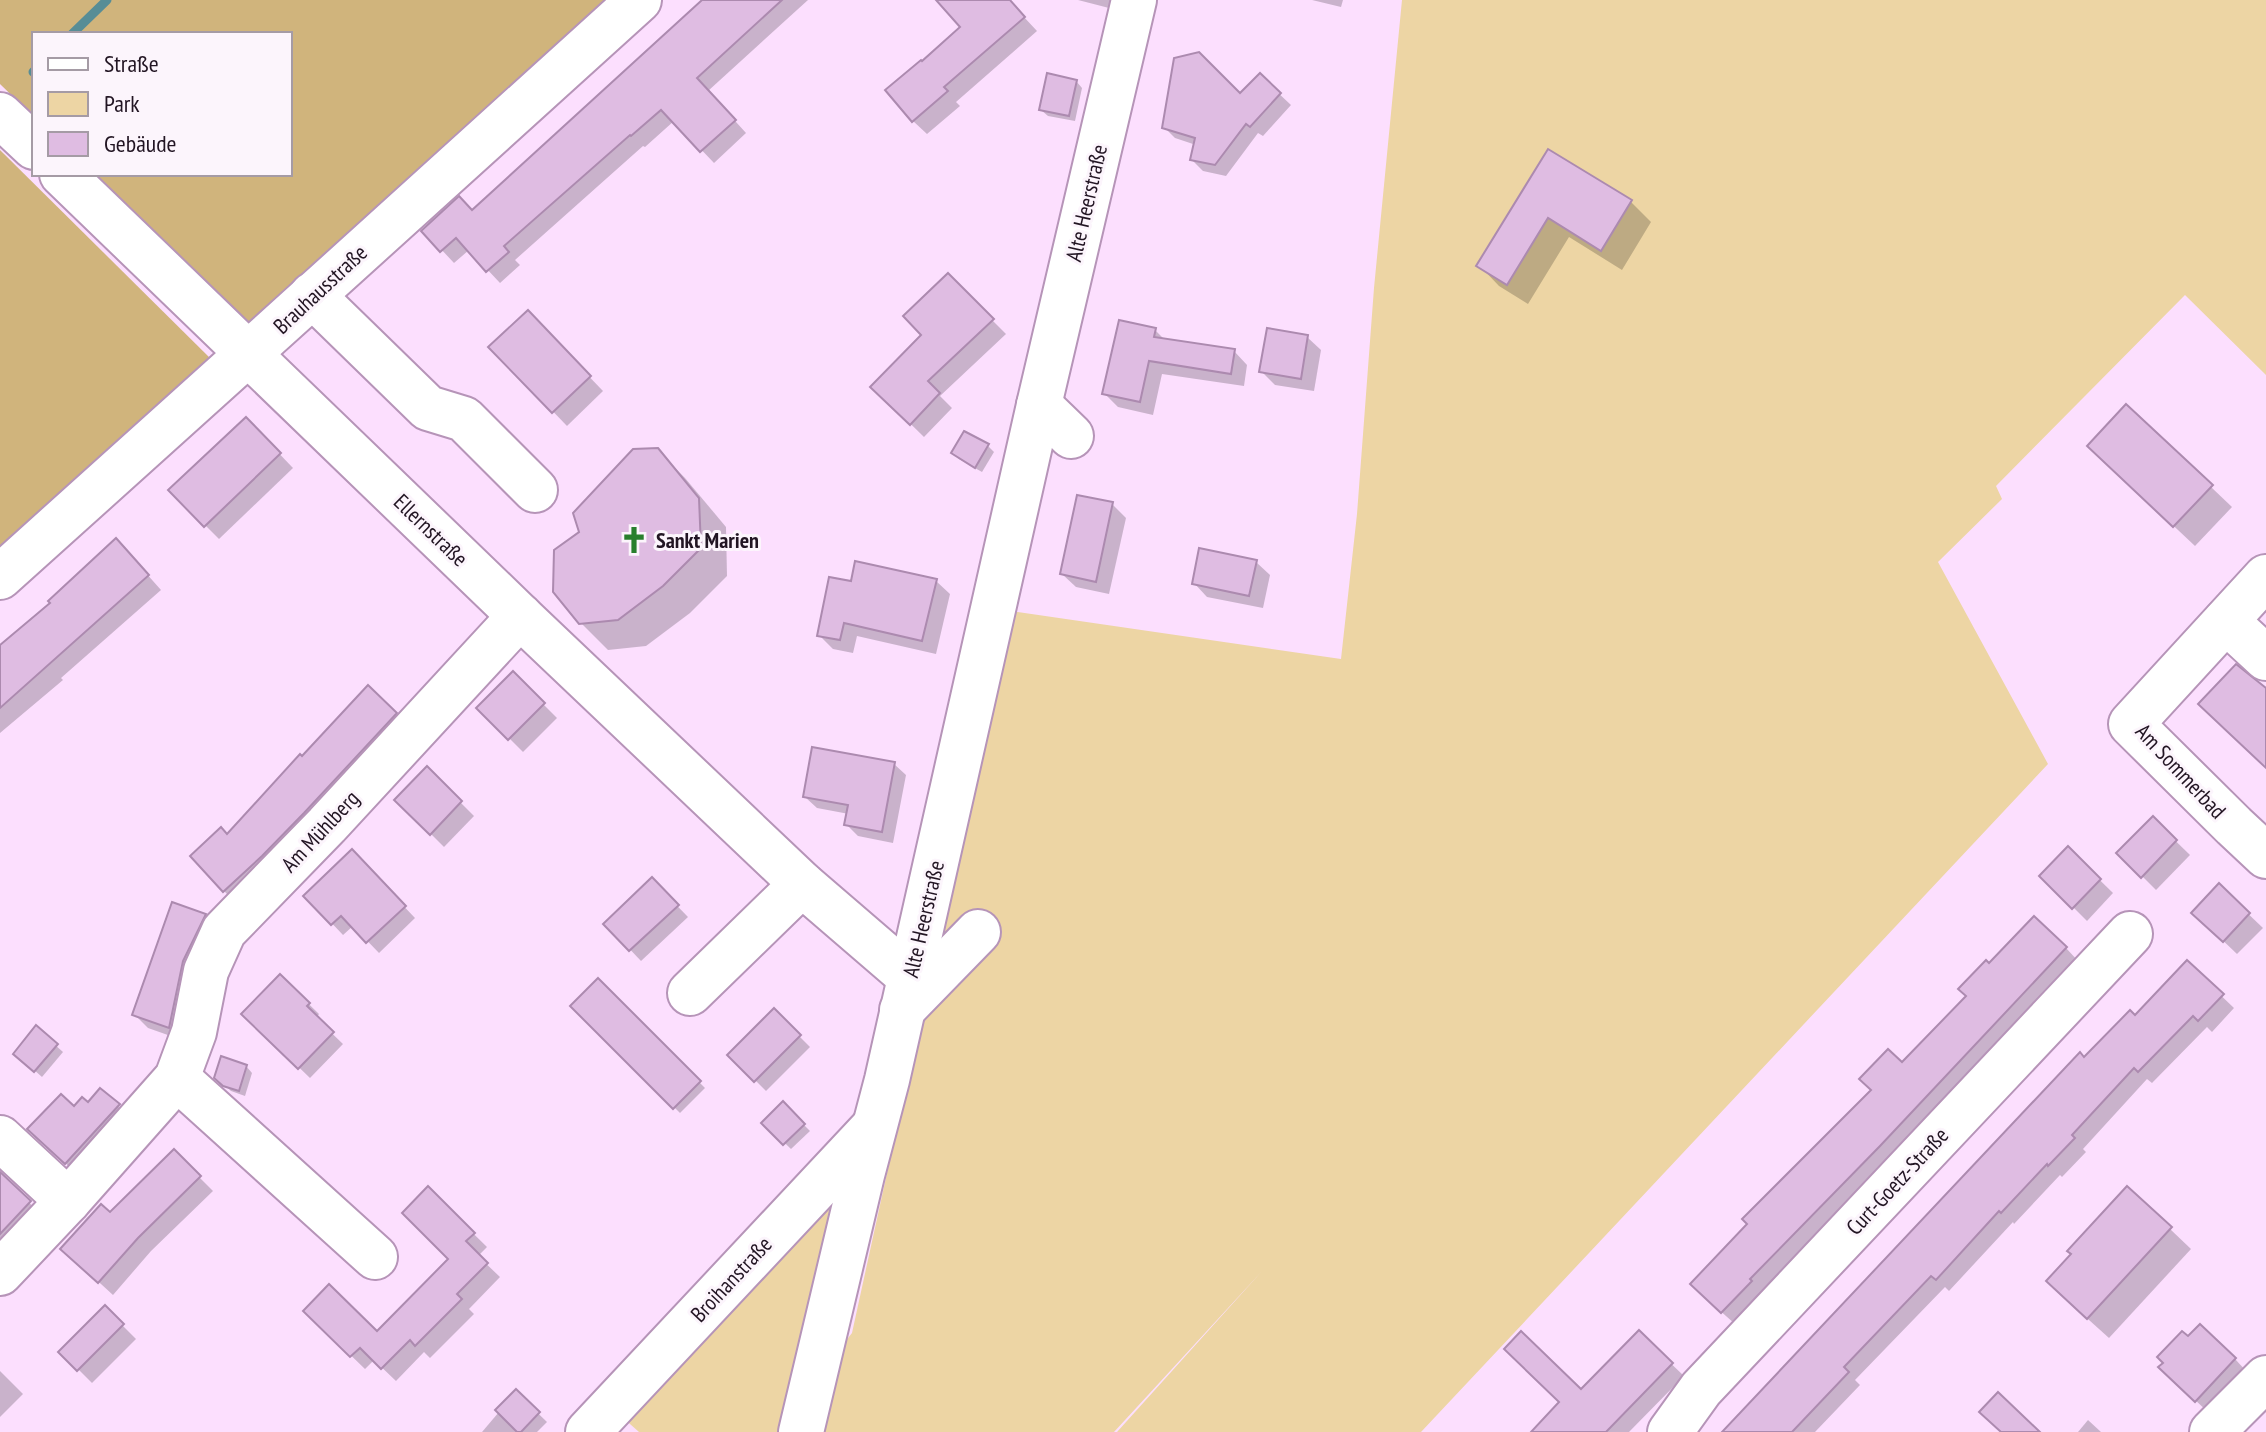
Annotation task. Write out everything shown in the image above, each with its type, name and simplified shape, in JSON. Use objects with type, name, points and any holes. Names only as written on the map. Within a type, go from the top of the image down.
[{"type":"street","name":"Brauhausstraße","points":[[0,577],[250,355],[312,295],[639,0]]},
{"type":"street","name":"Alte Heerstraße","points":[[801,1432],[906,994],[1134,0]]},
{"type":"street","points":[[0,115],[32,145]]},
{"type":"street","name":"Ellernstraße","points":[[64,176],[802,884],[906,994]]},
{"type":"street","points":[[312,295],[428,408],[464,419],[535,490]]},
{"type":"street","points":[[1039,405],[1071,436]]},
{"type":"street","name":"Am Sommerbad","points":[[2266,577],[2131,724],[2266,856]]},
{"type":"street","name":"Am Mühlberg","points":[[0,1273],[177,1078],[194,1032],[206,971],[224,931],[327,825],[520,616]]},
{"type":"street","points":[[2226,621],[2266,658]]},
{"type":"street","points":[[690,993],[802,884]]},
{"type":"street","points":[[906,994],[978,932]]},
{"type":"street","name":"Curt-Goetz-Straße","points":[[1670,1432],[1701,1389],[2130,934]]},
{"type":"street","points":[[177,1078],[375,1257]]},
{"type":"street","name":"Broihanstraße","points":[[588,1432],[874,1126]]},
{"type":"street","points":[[0,1138],[68,1201]]},
{"type":"street","points":[[2212,1432],[2266,1378]]},
{"type":"green space","points":[[1402,0],[2266,0],[2266,375],[2185,295],[1996,486],[2002,499],[1938,562],[2048,764],[1421,1432],[1117,1432],[1263,1270],[1114,1432],[817,1432],[833,1357],[852,1333],[1010,611],[1341,659],[1357,514],[1374,288]]},
{"type":"green space","points":[[835,1199],[783,1432],[639,1432],[621,1416]]},
{"type":"shaded area","points":[[0,0],[610,0],[248,327],[94,176],[292,176],[292,32],[32,32],[32,115],[0,84]]},
{"type":"shaded area","points":[[0,150],[212,360],[0,550]]},
{"type":"building","points":[[702,0],[782,0],[697,78],[736,120],[700,152],[661,110],[504,246],[509,252],[486,272],[456,238],[440,252],[421,231],[459,196],[472,210]]},
{"type":"building","points":[[936,0],[1010,0],[1025,17],[944,87],[948,91],[912,122],[885,90],[960,27]]},
{"type":"building","points":[[1199,52],[1240,93],[1260,73],[1281,93],[1250,127],[1246,124],[1215,165],[1190,160],[1195,138],[1162,128],[1174,58]]},
{"type":"building","points":[[1047,73],[1077,80],[1069,116],[1039,110]]},
{"type":"building","points":[[1548,149],[1632,200],[1601,251],[1548,218],[1507,285],[1476,266]]},
{"type":"building","points":[[948,273],[994,319],[928,381],[940,393],[910,425],[870,387],[921,335],[903,316]]},
{"type":"building","points":[[528,310],[591,376],[552,413],[488,347]]},
{"type":"building","points":[[1119,320],[1156,328],[1154,337],[1235,349],[1231,374],[1149,361],[1140,402],[1102,394]]},
{"type":"building","points":[[1267,328],[1308,335],[1301,379],[1259,372]]},
{"type":"building","points":[[2126,404],[2213,485],[2173,527],[2087,446]]},
{"type":"building","points":[[246,417],[281,453],[204,527],[168,490]]},
{"type":"building","points":[[964,431],[989,444],[975,468],[951,453]]},
{"type":"building","name":"Sankt Marien","points":[[658,448],[699,498],[701,548],[663,586],[618,620],[579,624],[553,592],[554,550],[579,532],[573,513],[633,449]]},
{"type":"building","points":[[1077,495],[1113,502],[1096,582],[1060,574]]},
{"type":"building","points":[[116,538],[149,575],[0,708],[0,645],[50,603],[48,601]]},
{"type":"building","points":[[1199,548],[1257,560],[1249,596],[1192,584]]},
{"type":"building","points":[[855,561],[937,579],[922,641],[844,623],[840,640],[817,636],[829,577],[851,581]]},
{"type":"building","points":[[2236,664],[2266,688],[2266,768],[2198,704]]},
{"type":"building","points":[[513,671],[545,703],[508,740],[476,708]]},
{"type":"building","points":[[368,685],[397,713],[304,813],[223,892],[190,856],[221,827],[227,834]]},
{"type":"building","points":[[812,747],[895,762],[882,832],[844,825],[848,805],[803,797]]},
{"type":"building","points":[[427,766],[462,801],[430,835],[394,800]]},
{"type":"building","points":[[2153,816],[2177,840],[2141,878],[2116,853]]},
{"type":"building","points":[[2068,846],[2101,879],[2072,909],[2039,876]]},
{"type":"building","points":[[352,849],[406,906],[366,943],[341,916],[331,925],[303,896]]},
{"type":"building","points":[[652,877],[679,905],[629,951],[603,924]]},
{"type":"building","points":[[2219,883],[2250,913],[2223,942],[2191,913]]},
{"type":"building","points":[[172,902],[206,914],[183,961],[169,1028],[132,1015]]},
{"type":"building","points":[[2034,916],[2067,947],[1721,1313],[1690,1284],[1747,1224],[1742,1219],[1871,1090],[1859,1079],[1888,1049],[1902,1062],[1966,996],[1958,989],[1986,960],[1989,963]]},
{"type":"building","points":[[2187,960],[2224,994],[2198,1021],[2193,1016],[2138,1072],[2134,1068],[2072,1135],[2075,1138],[2048,1166],[2001,1213],[1999,1211],[1936,1280],[1931,1276],[1844,1367],[1849,1372],[1792,1432],[1722,1432],[2080,1052],[2084,1057],[2130,1010],[2135,1015]]},
{"type":"building","points":[[280,974],[334,1032],[298,1069],[241,1014]]},
{"type":"building","points":[[598,978],[701,1081],[673,1109],[570,1006]]},
{"type":"building","points":[[774,1008],[801,1035],[754,1082],[727,1055]]},
{"type":"building","points":[[36,1025],[58,1044],[34,1072],[13,1054]]},
{"type":"building","points":[[221,1056],[247,1065],[239,1091],[223,1086],[214,1078]]},
{"type":"building","points":[[100,1088],[120,1104],[65,1164],[27,1129],[61,1094],[74,1106],[82,1097],[88,1102]]},
{"type":"building","points":[[783,1101],[805,1124],[783,1145],[761,1123]]},
{"type":"building","points":[[174,1149],[201,1176],[98,1283],[60,1249],[101,1204],[110,1212]]},
{"type":"building","points":[[0,1172],[31,1201],[0,1234]]},
{"type":"building","points":[[428,1186],[475,1233],[466,1241],[488,1263],[457,1294],[462,1299],[415,1346],[410,1340],[381,1369],[360,1348],[350,1357],[303,1311],[329,1284],[377,1331],[448,1259],[402,1213]]},
{"type":"building","points":[[2127,1186],[2172,1227],[2087,1319],[2046,1281],[2071,1254],[2067,1251]]},
{"type":"building","points":[[105,1305],[124,1324],[77,1371],[58,1352]]},
{"type":"building","points":[[2200,1324],[2236,1358],[2195,1402],[2158,1367],[2163,1363],[2157,1357],[2182,1331],[2188,1336]]},
{"type":"building","points":[[1639,1330],[1673,1363],[1606,1432],[1531,1432],[1559,1402],[1504,1349],[1521,1331],[1581,1389]]},
{"type":"building","points":[[516,1389],[540,1412],[521,1432],[517,1432],[495,1410]]},
{"type":"building","points":[[1998,1392],[2040,1432],[2001,1432],[1979,1412]]},
{"type":"waterway","points":[[74,32],[107,0]]},
{"type":"place","name":"Sankt Marien","points":[[634,540]]}]
